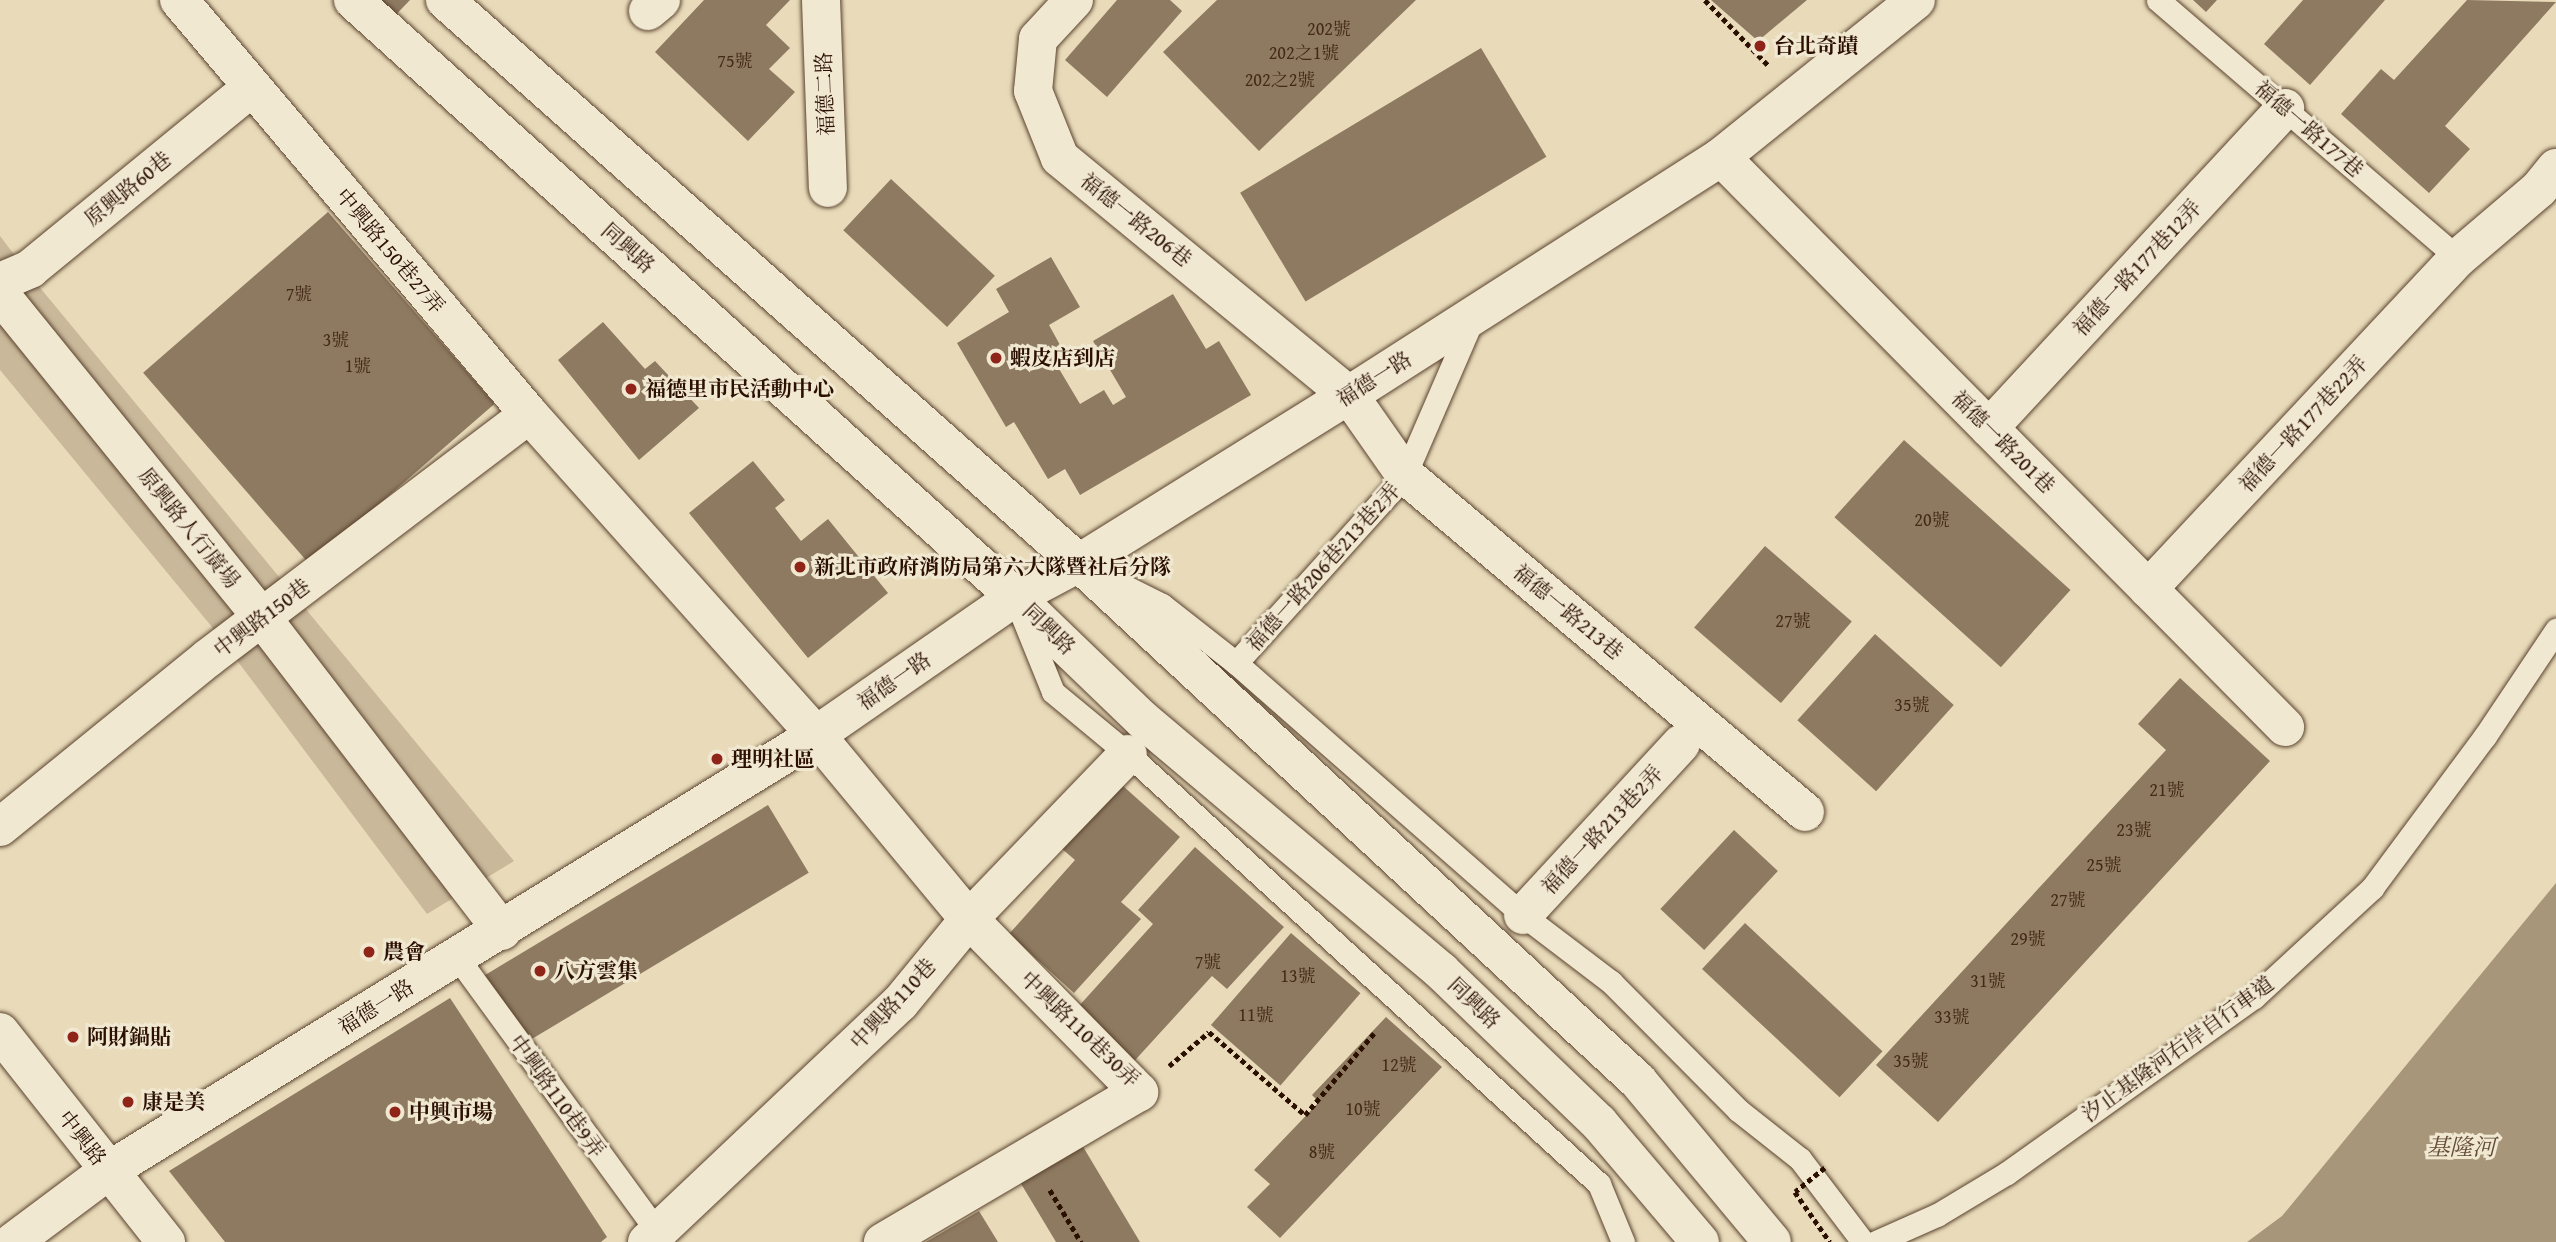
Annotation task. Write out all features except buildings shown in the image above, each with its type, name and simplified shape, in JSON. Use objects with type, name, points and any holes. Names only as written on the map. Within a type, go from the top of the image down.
[{"type":"street","name":"中興路150巷27弄","points":[[179,0],[529,414]]},
{"type":"street","name":"同興路","points":[[353,0],[1015,597],[1143,720],[1441,971],[1599,1123],[1696,1238]]},
{"type":"street","points":[[445,0],[1079,563],[1639,1081],[1739,1198],[1772,1242]]},
{"type":"street","name":"福德二路","points":[[821,0],[828,188]]},
{"type":"street","name":"福德一路206巷","points":[[1074,0],[1038,39],[1033,91],[1060,158],[1349,395]]},
{"type":"street","name":"福德一路","points":[[13,1242],[108,1171],[502,932],[816,735],[1015,597],[1079,563],[1349,395],[1721,157],[1916,0]]},
{"type":"street","name":"原興路60巷","points":[[0,282],[30,269],[252,88]]},
{"type":"street","name":"福德一路177巷12弄","points":[[1989,428],[2285,108]]},
{"type":"street","name":"福德一路201巷","points":[[1721,157],[2285,727]]},
{"type":"street","name":"福德一路177巷22弄","points":[[2148,589],[2458,258],[2539,189],[2556,168]]},
{"type":"street","name":"原興路人行廣場","points":[[0,294],[263,619],[502,932]]},
{"type":"street","name":"福德一路213巷","points":[[1349,395],[1405,475],[1805,812]]},
{"type":"street","points":[[529,414],[816,735],[969,919]]},
{"type":"street","name":"中興路150巷","points":[[0,827],[263,619],[529,414]]},
{"type":"street","name":"福德一路213巷2弄","points":[[1523,915],[1681,744]]},
{"type":"street","name":"中興路110巷","points":[[657,1239],[900,1003],[969,919],[1128,754]]},
{"type":"street","name":"中興路110巷30弄","points":[[969,919],[1139,1092]]},
{"type":"street","name":"中興路","points":[[0,1032],[166,1242]]},
{"type":"street","points":[[884,1242],[1032,1159],[1139,1092]]},
{"type":"lane","name":"福德一路177巷","points":[[2158,0],[2458,258]]},
{"type":"lane","name":"福德一路206巷213巷2弄","points":[[1236,663],[1405,475],[1475,315]]},
{"type":"lane","points":[[1079,563],[1162,605],[1236,663],[1523,915],[1611,982],[1738,1110],[1800,1159],[1863,1242]]},
{"type":"lane","points":[[1015,597],[1053,692],[1128,754],[1599,1184],[1623,1242]]},
{"type":"lane","name":"汐止基隆河右岸自行車道","points":[[1876,1242],[1937,1215],[2007,1173],[2254,997],[2372,888],[2485,736],[2556,630]]},
{"type":"lane","name":"中興路110巷9弄","points":[[457,957],[657,1239]]},
{"type":"path","points":[[1705,0],[1797,96]]},
{"type":"path","name":"中興路110巷30弄","points":[[1139,1092],[1209,1032],[1305,1115],[1374,1032]]},
{"type":"path","points":[[1032,1159],[1081,1242]]},
{"type":"path","points":[[1825,1168],[1795,1192],[1830,1242]]},
{"type":"shaded area","points":[[0,236],[514,861],[427,914],[212,627],[0,370]]},
{"type":"water","name":"基隆河","points":[[2556,883],[2556,1242],[2247,1242],[2282,1216]]},
{"type":"place","name":"台北奇蹟","points":[[1760,46]]},
{"type":"place","name":"蝦皮店到店","points":[[996,358]]},
{"type":"place","name":"福德里市民活動中心","points":[[631,389]]},
{"type":"place","name":"新北市政府消防局第六大隊暨社后分隊","points":[[800,567]]},
{"type":"place","name":"理明社區","points":[[717,759]]},
{"type":"place","name":"農會","points":[[369,952]]},
{"type":"place","name":"八方雲集","points":[[540,971]]},
{"type":"place","name":"阿財鍋貼","points":[[73,1037]]},
{"type":"place","name":"康是美","points":[[128,1102]]},
{"type":"place","name":"中興市場","points":[[395,1112]]}]
